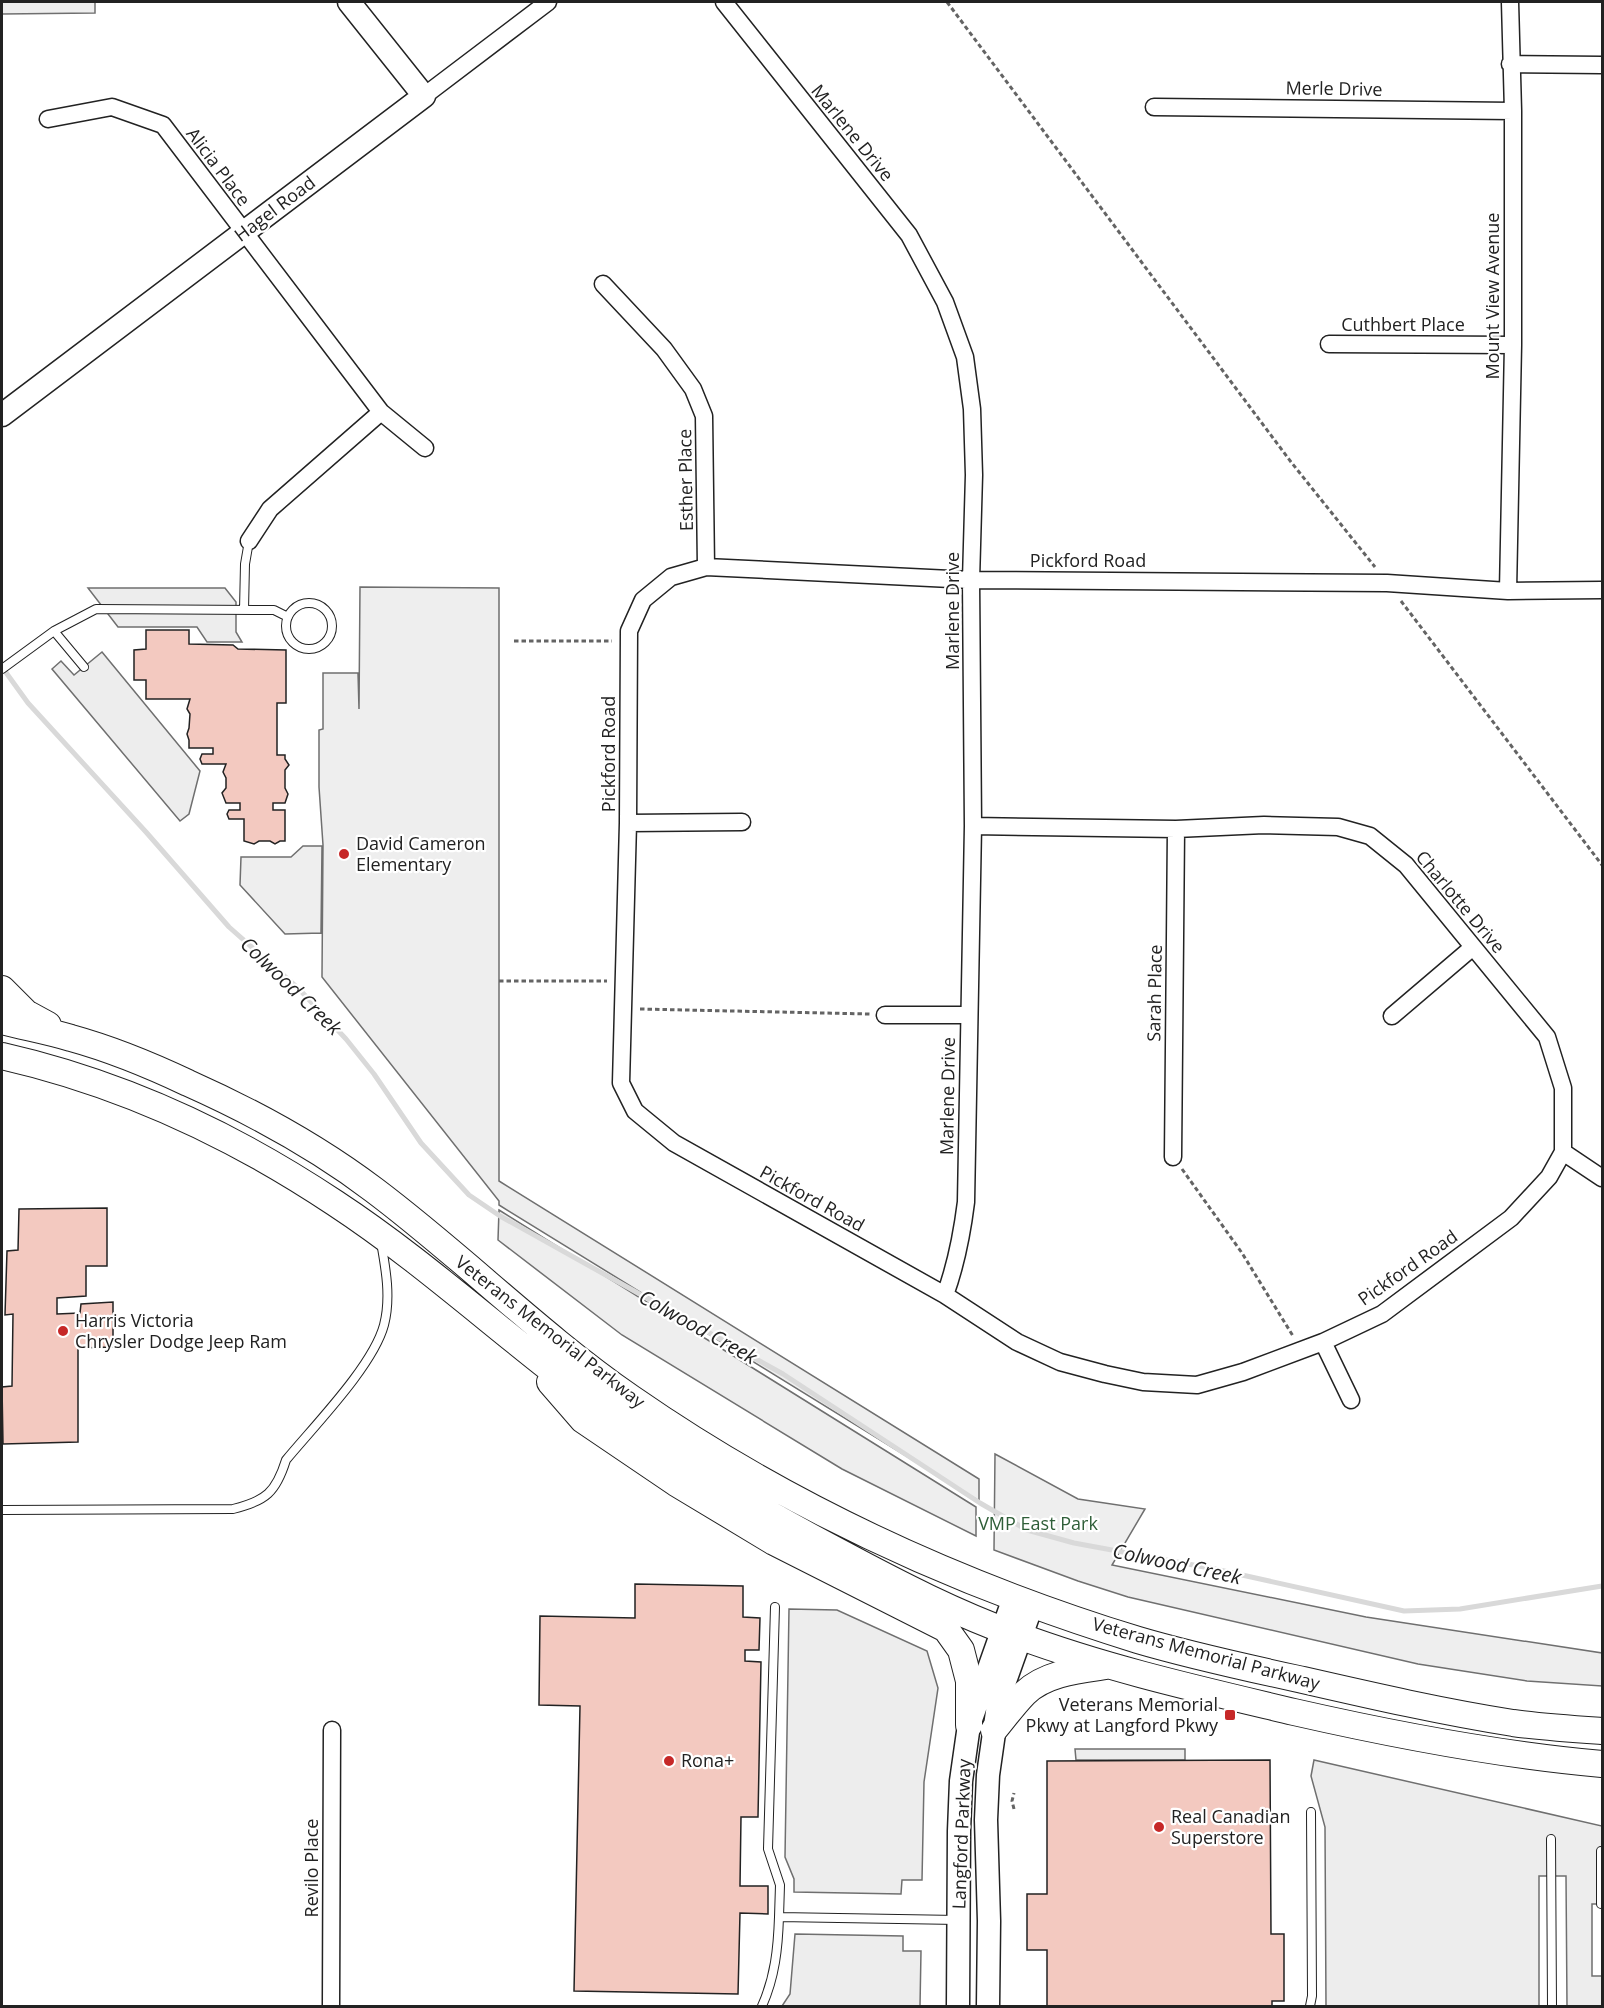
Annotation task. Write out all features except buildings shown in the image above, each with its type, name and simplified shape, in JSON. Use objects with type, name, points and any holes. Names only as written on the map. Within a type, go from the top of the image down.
[{"type":"main road","points":[[349,2],[424,96]]},
{"type":"main road","name":"Hagel Road","points":[[2,415],[424,96]]},
{"type":"main road","points":[[2,989],[26,1013],[73,1038]]},
{"type":"main road","name":"Veterans Memorial Parkway","points":[[2,1021],[73,1038],[145,1063],[233,1103],[308,1146],[372,1189],[545,1333],[629,1396],[654,1429],[703,1476],[921,1595],[1012,1633],[1109,1666],[1228,1696],[1360,1727],[1493,1750],[1602,1764]]},
{"type":"main road","name":"Veterans Memorial Parkway","points":[[2,1056],[79,1076],[143,1100],[245,1148],[336,1203],[622,1423],[654,1429],[713,1450],[809,1506],[908,1554],[1023,1601],[1140,1640],[1230,1664],[1371,1696],[1518,1723],[1602,1731]]},
{"type":"main road","points":[[510,1337],[583,1420],[676,1483],[774,1542],[946,1629],[961,1650],[969,1681],[969,1725]]},
{"type":"main road","name":"Langford Parkway","points":[[958,2007],[961,1780],[969,1725],[1012,1633],[1023,1601]]},
{"type":"main road","name":"Langford Parkway","points":[[988,2007],[989,1921],[986,1820],[988,1775],[999,1698],[1012,1633]]},
{"type":"main road","points":[[994,1730],[1026,1692],[1047,1679],[1075,1671],[1109,1666]]},
{"type":"street","name":"Hagel Road","points":[[424,96],[548,2]]},
{"type":"street","name":"Marlene Drive","points":[[724,2],[909,235],[945,302],[965,357],[972,409],[974,475],[971,580],[974,826],[966,1202],[953,1274],[945,1295]]},
{"type":"street","name":"Mount View Avenue","points":[[1508,591],[1513,345],[1513,111],[1510,2]]},
{"type":"street","points":[[1510,64],[1602,65]]},
{"type":"street","name":"Alicia Place","points":[[48,119],[112,107],[163,125],[381,412],[425,448]]},
{"type":"street","name":"Merle Drive","points":[[1154,107],[1513,111]]},
{"type":"street","name":"Esther Place","points":[[603,284],[664,349],[693,389],[704,416],[706,567]]},
{"type":"street","name":"Cuthbert Place","points":[[1329,344],[1513,345]]},
{"type":"street","points":[[249,541],[270,508],[381,412]]},
{"type":"street","name":"Pickford Road","points":[[1510,1218],[1382,1314],[1323,1342],[1243,1372],[1197,1385],[1143,1382],[1060,1362],[1017,1342],[945,1295],[674,1143],[635,1111],[621,1083],[628,823],[629,631],[643,600],[671,577],[706,567],[971,580],[1387,583],[1508,591],[1602,590]]},
{"type":"street","points":[[628,823],[742,822]]},
{"type":"street","name":"Charlotte Drive","points":[[974,826],[1176,829],[1264,825],[1338,827],[1370,836],[1406,866],[1547,1037],[1563,1088],[1563,1152],[1549,1177],[1510,1218]]},
{"type":"street","name":"Sarah Place","points":[[1173,1157],[1176,829]]},
{"type":"street","points":[[1392,1016],[1473,947]]},
{"type":"street","points":[[885,1015],[969,1015]]},
{"type":"street","points":[[1563,1152],[1602,1178]]},
{"type":"street","points":[[1323,1342],[1351,1400]]},
{"type":"street","name":"Revilo Place","points":[[331,2007],[332,1730]]},
{"type":"lane","points":[[244,610],[245,564],[249,541]]},
{"type":"lane","points":[[303,604],[313,604],[323,608],[332,626],[330,636],[324,644],[315,649],[304,649],[295,645],[288,637],[286,627],[288,617],[294,609],[303,604]]},
{"type":"lane","points":[[2,669],[54,631],[96,609],[274,610],[288,617]]},
{"type":"lane","points":[[54,631],[84,667]]},
{"type":"lane","points":[[2,1510],[233,1509],[260,1500],[280,1481],[286,1460],[371,1354],[384,1326],[387,1274],[380,1236]]},
{"type":"lane","points":[[762,2007],[773,1977],[778,1951],[780,1885],[768,1849],[775,1607]]},
{"type":"lane","points":[[1310,2007],[1312,1996],[1311,1812]]},
{"type":"lane","points":[[1551,1839],[1552,2007]]},
{"type":"lane","points":[[1601,1851],[1601,1904]]},
{"type":"lane","points":[[779,1917],[958,1920]]},
{"type":"path","points":[[947,2],[1291,462],[1380,573]]},
{"type":"path","points":[[1399,599],[1602,865]]},
{"type":"path","points":[[514,641],[629,641]]},
{"type":"path","points":[[499,981],[624,981]]},
{"type":"path","points":[[623,1008],[885,1015]]},
{"type":"path","points":[[1173,1157],[1242,1253],[1302,1350]]},
{"type":"path","points":[[1014,1793],[1012,1801],[1014,1809]]},
{"type":"green space","points":[[2,2],[95,2],[95,13],[2,14]]},
{"type":"green space","points":[[360,587],[499,588],[499,1181],[979,1479],[979,1501],[499,1205],[499,1201],[322,977],[323,845],[319,787],[319,730],[323,729],[323,673],[358,673],[359,709]]},
{"type":"green space","points":[[303,846],[322,846],[321,933],[285,934],[240,885],[241,857],[291,857]]},
{"type":"green space","name":"VMP East Park","points":[[499,1210],[976,1507],[976,1536],[842,1469],[622,1335],[498,1240]]},
{"type":"green space","name":"VMP East Park","points":[[995,1454],[1078,1499],[1145,1509],[1112,1565],[1366,1617],[1602,1653],[1602,1686],[1527,1681],[1418,1664],[1128,1597],[994,1550]]},
{"type":"shaded area","points":[[88,588],[225,588],[236,602],[236,632],[242,642],[207,642],[197,627],[118,627]]},
{"type":"shaded area","points":[[102,652],[200,771],[189,814],[180,821],[52,669],[61,661],[74,675]]},
{"type":"shaded area","points":[[789,1609],[837,1610],[927,1651],[938,1688],[924,1782],[922,1880],[902,1880],[901,1894],[794,1892],[794,1879],[785,1857]]},
{"type":"shaded area","points":[[1075,1749],[1185,1749],[1185,1760],[1076,1760]]},
{"type":"shaded area","points":[[1314,1760],[1602,1826],[1602,1904],[1592,1904],[1592,1976],[1602,1976],[1602,2006],[1567,2006],[1566,1876],[1539,1876],[1539,2006],[1326,2006],[1325,1827],[1311,1776]]},
{"type":"shaded area","points":[[795,1934],[903,1936],[903,1951],[921,1951],[920,2006],[782,2006],[790,1994]]},
{"type":"waterway","name":"Colwood Creek","points":[[2,667],[28,703],[229,927],[298,988],[346,1039],[374,1074],[421,1143],[469,1195],[500,1216],[783,1374],[980,1503],[1027,1530],[1074,1543],[1215,1569],[1404,1611],[1460,1609],[1602,1586]]},
{"type":"place","name":"David Cameron Elementary","points":[[344,854]]},
{"type":"place","name":"Harris Victoria Chrysler Dodge Jeep Ram","points":[[63,1331]]},
{"type":"place","name":"Veterans Memorial Pkwy at Langford Pkwy","points":[[1230,1715]]},
{"type":"place","name":"Rona+","points":[[669,1761]]},
{"type":"place","name":"Real Canadian Superstore","points":[[1159,1827]]}]
